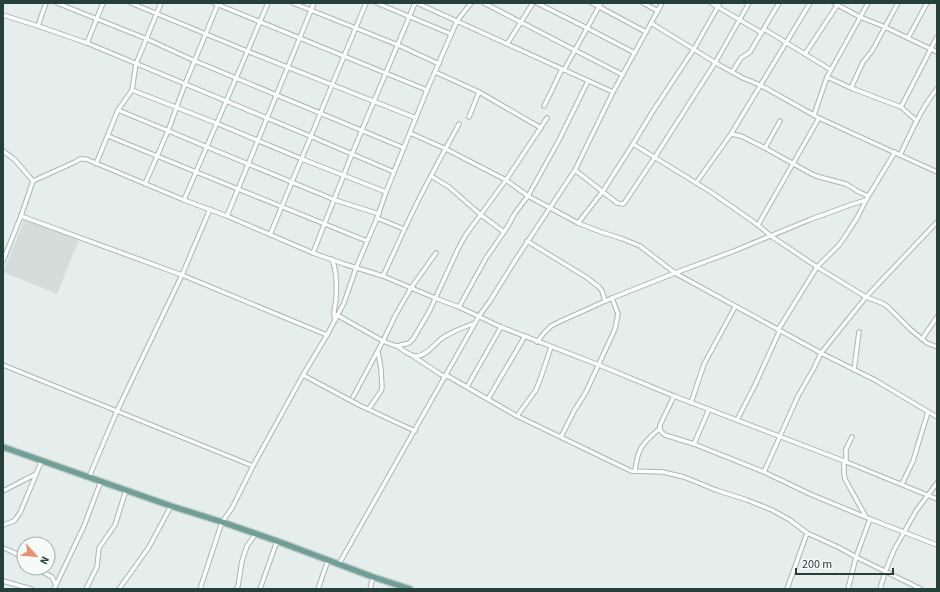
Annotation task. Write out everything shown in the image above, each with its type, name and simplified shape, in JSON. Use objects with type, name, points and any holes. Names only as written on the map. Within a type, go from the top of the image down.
[{"type":"main road","points":[[3,447],[171,506],[256,533],[373,577],[410,589]]},
{"type":"street","points":[[38,26],[46,3]]},
{"type":"street","points":[[57,3],[147,39],[235,78],[404,148]]},
{"type":"street","points":[[87,43],[103,3]]},
{"type":"street","points":[[131,3],[416,118]]},
{"type":"street","points":[[96,164],[118,110],[132,90],[136,64],[161,3]]},
{"type":"street","points":[[184,200],[268,3]]},
{"type":"street","points":[[293,3],[398,45],[439,64]]},
{"type":"street","points":[[227,216],[314,3]]},
{"type":"street","points":[[270,235],[366,3]]},
{"type":"street","points":[[377,3],[451,34]]},
{"type":"street","points":[[313,253],[352,154],[416,3],[613,92]]},
{"type":"street","points":[[200,589],[222,522],[232,508],[253,466],[344,303],[356,268],[427,90],[457,21],[471,3]]},
{"type":"street","points":[[484,3],[623,75]]},
{"type":"street","points":[[507,44],[533,3]]},
{"type":"street","points":[[537,3],[635,53]]},
{"type":"street","points":[[592,3],[600,5],[646,32]]},
{"type":"street","points":[[643,3],[658,11]]},
{"type":"street","points":[[339,564],[479,316],[575,170],[613,92],[662,3]]},
{"type":"street","points":[[711,3],[719,5],[739,20],[762,33]]},
{"type":"street","points":[[575,170],[617,203],[623,204],[715,63],[749,3]]},
{"type":"street","points":[[732,72],[741,58],[750,52],[779,3]]},
{"type":"street","points":[[696,184],[732,134],[810,3]]},
{"type":"street","points":[[814,116],[827,77],[868,3]]},
{"type":"street","points":[[851,88],[863,62],[872,51],[898,3]]},
{"type":"street","points":[[908,38],[927,3]]},
{"type":"street","points":[[145,184],[168,131],[217,4],[299,39],[427,90]]},
{"type":"street","points":[[805,54],[837,4],[860,17],[937,52]]},
{"type":"street","points":[[544,106],[563,69],[600,5]]},
{"type":"street","points":[[578,223],[603,191],[694,49],[719,5]]},
{"type":"street","points":[[3,15],[87,43],[394,172]]},
{"type":"street","points":[[651,23],[715,63],[760,85],[814,116],[937,172]]},
{"type":"street","points":[[764,29],[831,70]]},
{"type":"street","points":[[901,107],[937,37]]},
{"type":"street","points":[[435,72],[479,92],[541,128]]},
{"type":"street","points":[[827,77],[901,107],[917,121]]},
{"type":"street","points":[[459,307],[486,258],[515,213],[528,196],[559,140],[588,81]]},
{"type":"street","points":[[900,155],[917,121],[937,89]]},
{"type":"street","points":[[132,90],[386,192]]},
{"type":"street","points":[[469,117],[479,92]]},
{"type":"street","points":[[118,110],[335,200],[378,216],[404,229]]},
{"type":"street","points":[[396,346],[409,343],[413,339],[465,236],[506,180],[547,118]]},
{"type":"street","points":[[758,225],[819,118]]},
{"type":"street","points":[[765,148],[780,121]]},
{"type":"street","points":[[383,276],[404,229],[459,124]]},
{"type":"street","points":[[410,133],[446,149],[506,180],[528,196],[578,223],[634,242],[675,273],[821,353],[875,380],[937,417]]},
{"type":"street","points":[[732,134],[740,136],[765,148],[816,176],[846,184],[858,192],[868,196]]},
{"type":"street","points":[[108,136],[367,241]]},
{"type":"street","points":[[633,144],[711,192],[771,236],[817,267],[866,297],[888,307],[922,339],[937,347]]},
{"type":"street","points":[[3,151],[15,160],[33,181]]},
{"type":"street","points":[[737,420],[755,385],[779,330],[817,267],[842,242],[895,152]]},
{"type":"street","points":[[3,261],[33,181],[80,159],[86,159],[184,200],[227,216],[313,253],[383,276],[459,307],[537,342],[599,365],[709,410],[902,484],[937,499]]},
{"type":"street","points":[[431,176],[449,188],[504,232]]},
{"type":"street","points":[[537,342],[551,326],[605,301],[816,218],[866,200]]},
{"type":"street","points":[[89,477],[118,411],[182,275],[210,209]]},
{"type":"street","points":[[21,216],[182,275],[327,335]]},
{"type":"street","points":[[764,472],[798,396],[821,353],[866,297],[937,222]]},
{"type":"street","points":[[528,241],[586,277],[599,287],[605,301]]},
{"type":"street","points":[[353,397],[411,288],[436,252]]},
{"type":"street","points":[[332,259],[336,267],[337,297],[333,315],[335,320]]},
{"type":"street","points":[[336,272],[339,267],[344,264]]},
{"type":"street","points":[[561,437],[574,411],[586,392],[615,329],[618,314],[612,298]]},
{"type":"street","points":[[690,402],[704,364],[736,307]]},
{"type":"street","points":[[337,315],[383,341],[396,346],[440,374],[467,387],[517,416],[630,471],[663,472],[684,478],[772,510],[790,520],[807,533],[921,589]]},
{"type":"street","points":[[922,339],[937,317]]},
{"type":"street","points":[[412,356],[422,354],[434,346],[442,338],[476,322]]},
{"type":"street","points":[[467,387],[501,327]]},
{"type":"street","points":[[854,370],[859,332]]},
{"type":"street","points":[[488,399],[525,336]]},
{"type":"street","points":[[517,416],[536,390],[551,347]]},
{"type":"street","points":[[370,407],[382,388],[378,351]]},
{"type":"street","points":[[3,365],[253,466]]},
{"type":"street","points":[[304,375],[359,405],[415,431]]},
{"type":"street","points":[[635,471],[637,458],[641,448],[645,441],[660,428],[674,396]]},
{"type":"street","points":[[694,444],[709,410]]},
{"type":"street","points":[[902,484],[913,461],[928,412]]},
{"type":"street","points":[[660,428],[665,435],[694,444],[764,472],[810,494],[937,545]]},
{"type":"street","points":[[848,589],[868,518],[845,479],[846,449],[852,437]]},
{"type":"street","points":[[3,525],[14,521],[20,513],[42,460]]},
{"type":"street","points":[[3,491],[36,474]]},
{"type":"street","points":[[54,589],[84,526],[101,481]]},
{"type":"street","points":[[880,589],[894,550],[916,511],[937,483]]},
{"type":"street","points":[[86,589],[97,567],[99,548],[115,525],[126,490]]},
{"type":"street","points":[[119,589],[149,547],[171,506]]},
{"type":"street","points":[[236,589],[247,546],[256,533]]},
{"type":"street","points":[[787,589],[807,533]]},
{"type":"street","points":[[260,589],[278,541]]},
{"type":"street","points":[[3,548],[16,554]]},
{"type":"street","points":[[318,589],[328,560]]},
{"type":"street","points":[[50,576],[56,585]]},
{"type":"street","points":[[370,589],[373,577]]},
{"type":"street","points":[[3,581],[22,588],[31,589]]},
{"type":"shaded area","points":[[25,218],[79,239],[57,294],[3,272]]}]
